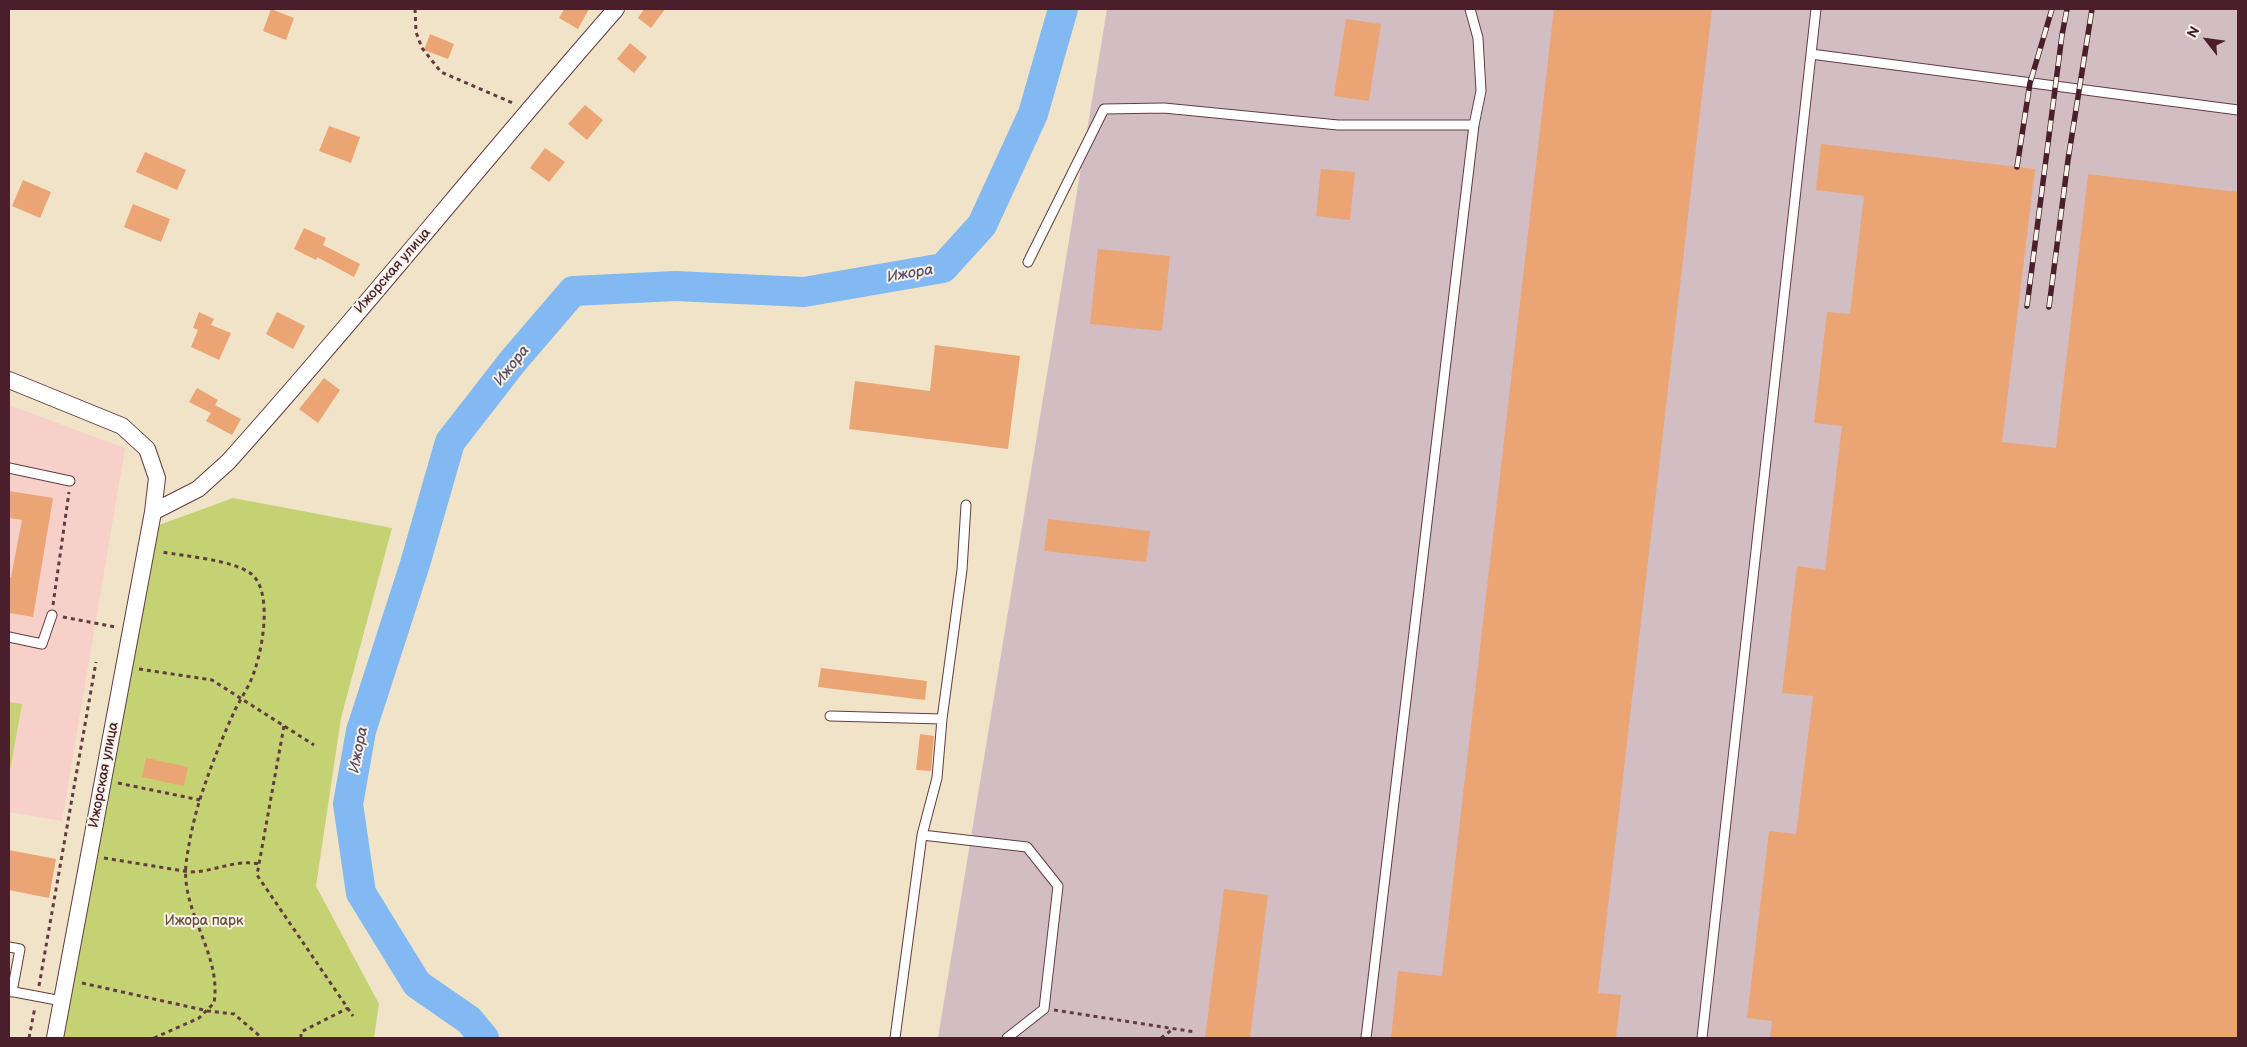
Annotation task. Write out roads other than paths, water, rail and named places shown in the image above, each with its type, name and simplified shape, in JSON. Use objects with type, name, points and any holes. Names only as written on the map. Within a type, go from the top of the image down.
[{"type":"street","name":"Ижорская улица","points":[[153,512],[198,489],[228,462],[425,234],[527,110],[616,9]]},
{"type":"street","name":"Ижорская улица","points":[[9,380],[122,426],[147,448],[157,478],[153,512],[55,1038]]},
{"type":"lane","points":[[1366,1038],[1474,125],[1481,91],[1478,38],[1470,9]]},
{"type":"lane","points":[[1702,1038],[1816,9]]},
{"type":"lane","points":[[1811,54],[2238,110]]},
{"type":"lane","points":[[1028,262],[1104,109],[1164,108],[1338,124],[1474,125]]},
{"type":"lane","points":[[9,468],[70,481]]},
{"type":"lane","points":[[895,1038],[922,835],[936,778],[962,570],[966,505]]},
{"type":"lane","points":[[9,637],[42,644],[52,615]]},
{"type":"lane","points":[[830,716],[942,719]]},
{"type":"lane","points":[[922,835],[1026,847],[1058,886],[1044,1008],[1007,1038]]},
{"type":"lane","points":[[9,947],[20,949],[10,992],[62,1001]]},
{"type":"waterway","name":"Ижора","points":[[484,1038],[469,1020],[417,984],[361,893],[348,804],[361,731],[415,564],[450,442],[513,361],[573,291],[675,286],[804,292],[943,268],[982,225],[1033,114],[1063,9]]},
{"type":"railway","points":[[2017,167],[2030,83],[2052,9]]},
{"type":"railway","points":[[2027,306],[2067,9]]},
{"type":"railway","points":[[2049,307],[2068,160],[2092,9]]},
{"type":"park label","name":"Ижора парк","points":[[204,921]]}]
